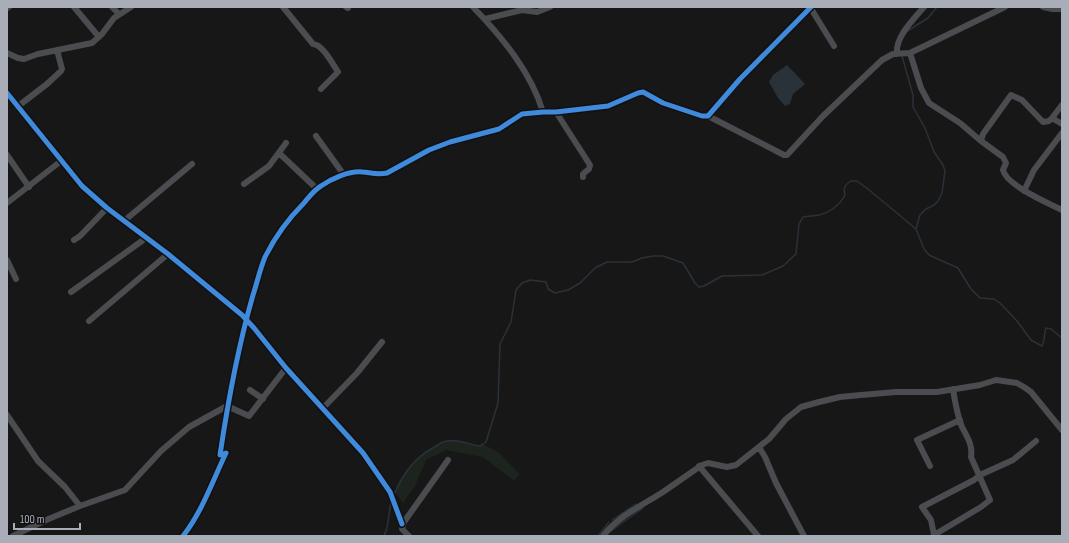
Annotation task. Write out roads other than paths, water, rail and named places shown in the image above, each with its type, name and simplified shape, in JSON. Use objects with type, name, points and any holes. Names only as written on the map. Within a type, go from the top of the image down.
[{"type":"street","points":[[74,7],[99,37]]},
{"type":"street","points":[[112,7],[119,14]]},
{"type":"street","points":[[7,53],[24,59],[57,50],[92,43],[99,37],[114,18],[130,7]]},
{"type":"street","points":[[283,7],[313,44],[319,45],[338,72],[321,89]]},
{"type":"street","points":[[473,7],[486,18],[517,61],[533,85],[543,112]]},
{"type":"street","points":[[486,18],[522,10],[537,12],[550,7]]},
{"type":"street","points":[[708,116],[740,79],[810,7],[834,46]]},
{"type":"street","points":[[898,54],[897,45],[900,39],[924,7]]},
{"type":"street","points":[[183,536],[190,528],[226,453],[220,455],[227,406],[246,320],[264,259],[277,236],[316,189],[353,172],[381,174],[387,172],[429,150],[450,142],[499,129],[522,114],[608,106],[643,92],[663,102],[702,116],[708,116],[784,155],[787,155],[823,116],[882,60],[893,54],[909,53],[1005,7]]},
{"type":"street","points":[[1044,7],[1062,9]]},
{"type":"street","points":[[18,107],[61,71],[57,50]]},
{"type":"street","points":[[909,53],[921,88],[929,103],[960,124],[1004,159],[1006,163],[1003,170],[1006,176],[1024,191],[1062,210]]},
{"type":"street","points":[[7,93],[82,186],[124,222],[168,254],[246,320],[286,368],[363,453],[390,492],[397,508],[402,529],[409,536]]},
{"type":"street","points":[[981,142],[983,134],[1011,95],[1022,100],[1044,122],[1049,121],[1062,105]]},
{"type":"street","points":[[556,112],[590,165],[590,169],[582,175],[583,177]]},
{"type":"street","points":[[1052,118],[1062,124]]},
{"type":"street","points":[[1024,191],[1034,170],[1062,133]]},
{"type":"street","points":[[316,136],[344,175]]},
{"type":"street","points":[[244,184],[269,166],[286,143]]},
{"type":"street","points":[[279,153],[316,189]]},
{"type":"street","points":[[7,155],[29,187]]},
{"type":"street","points":[[7,203],[61,161]]},
{"type":"street","points":[[124,222],[192,164]]},
{"type":"street","points":[[74,240],[107,208]]},
{"type":"street","points":[[71,292],[146,238]]},
{"type":"street","points":[[89,321],[168,254]]},
{"type":"street","points":[[7,260],[16,279]]},
{"type":"street","points":[[323,408],[357,373],[382,342]]},
{"type":"street","points":[[227,406],[250,416],[286,368]]},
{"type":"street","points":[[603,536],[617,521],[665,491],[699,466],[708,463],[727,467],[736,465],[769,440],[786,419],[801,407],[840,397],[896,392],[938,392],[980,385],[996,380],[1017,383],[1031,392],[1062,430]]},
{"type":"street","points":[[953,389],[960,420],[972,450],[971,457],[980,475],[990,500],[934,535],[931,520],[922,507],[974,480],[980,475],[1013,460],[1036,441]]},
{"type":"street","points":[[250,390],[263,398]]},
{"type":"street","points":[[13,536],[80,506],[125,490],[161,450],[189,427],[227,406]]},
{"type":"street","points":[[7,414],[38,461],[65,488],[80,506]]},
{"type":"street","points":[[930,466],[917,440],[960,420]]},
{"type":"street","points":[[759,447],[804,536]]},
{"type":"street","points":[[402,524],[448,460]]},
{"type":"street","points":[[699,466],[758,536]]},
{"type":"waterway","points":[[906,32],[928,18],[937,7]]},
{"type":"waterway","points":[[902,56],[913,95],[913,107],[925,128],[934,152],[943,165],[945,171],[942,193],[938,201],[920,215],[916,229]]},
{"type":"waterway","points":[[394,495],[405,474],[414,462],[439,444],[445,441],[455,440],[480,446],[486,442],[498,403],[500,344],[511,322],[516,290],[522,283],[530,280],[546,282],[548,289],[555,293],[568,290],[580,283],[595,268],[607,262],[632,262],[653,256],[663,256],[683,263],[699,287],[704,286],[722,276],[762,275],[783,266],[796,254],[799,224],[803,217],[823,214],[834,208],[843,199],[845,195],[845,186],[851,181],[857,181],[868,189],[916,229],[924,249],[929,255],[958,268],[971,289],[980,298],[994,299],[1000,303],[1017,321],[1031,340],[1042,346],[1046,328],[1051,329],[1062,338]]},
{"type":"waterway","points":[[384,536],[387,528],[391,502]]},
{"type":"waterway","points":[[612,520],[636,504]]},
{"type":"waterway","points":[[611,531],[643,508]]},
{"type":"waterway","points":[[598,536],[609,522]]}]
